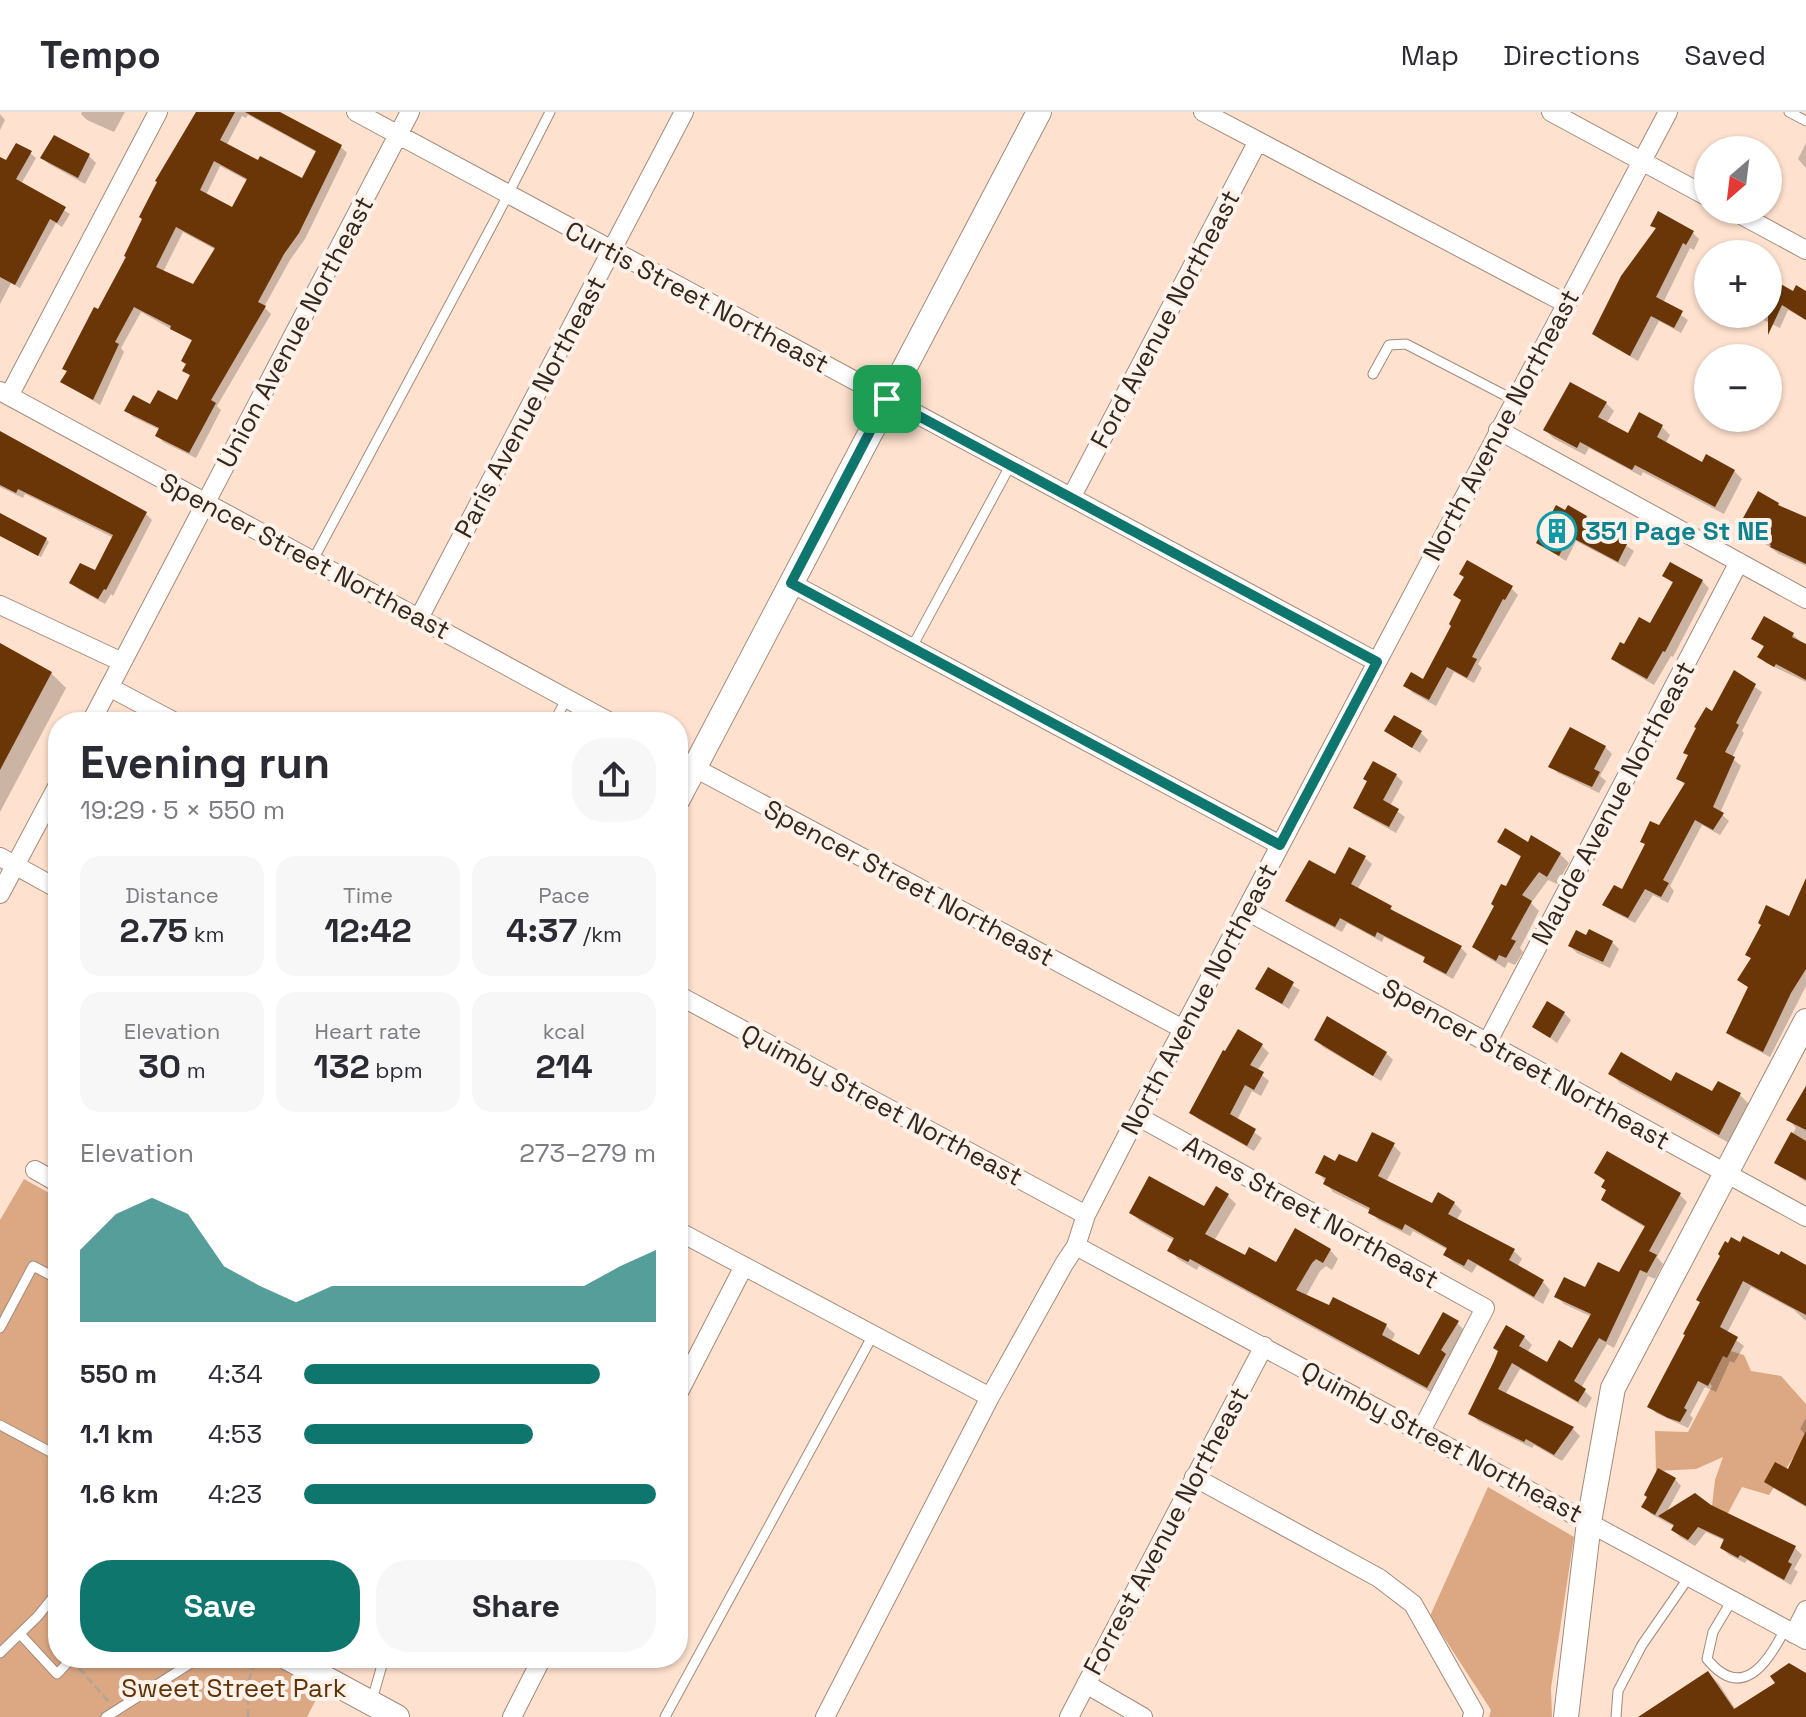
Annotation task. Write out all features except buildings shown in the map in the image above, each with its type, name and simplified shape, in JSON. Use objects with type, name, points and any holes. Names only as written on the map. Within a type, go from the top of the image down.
[{"type":"street","points":[[4,394],[158,112]]},
{"type":"street","name":"Curtis Street Northeast","points":[[356,112],[1377,662]]},
{"type":"street","name":"Union Avenue Northeast","points":[[96,712],[410,112]]},
{"type":"street","name":"Paris Avenue Northeast","points":[[419,618],[684,112]]},
{"type":"street","points":[[688,761],[791,583],[1039,112]]},
{"type":"street","points":[[1203,112],[1565,303]]},
{"type":"street","points":[[1551,112],[1694,189]]},
{"type":"street","name":"North Avenue Northeast","points":[[825,1717],[990,1397],[1076,1246],[1086,1215],[1137,1116],[1668,112]]},
{"type":"street","name":"Ford Avenue Northeast","points":[[1072,496],[1258,141]]},
{"type":"street","points":[[1758,224],[1806,250]]},
{"type":"street","name":"Spencer Street Northeast","points":[[4,394],[592,712]]},
{"type":"street","points":[[1498,430],[1806,599]]},
{"type":"street","name":"Maude Avenue Northeast","points":[[1487,1043],[1739,562]]},
{"type":"street","points":[[791,583],[1280,845]]},
{"type":"street","points":[[0,605],[122,662]]},
{"type":"street","points":[[109,687],[156,712]]},
{"type":"street","name":"Spencer Street Northeast","points":[[688,765],[1183,1029]]},
{"type":"street","points":[[0,894],[8,862],[48,800]]},
{"type":"street","points":[[8,862],[48,884]]},
{"type":"street","name":"Spencer Street Northeast","points":[[1247,911],[1806,1217]]},
{"type":"street","name":"Quimby Street Northeast","points":[[688,1000],[1086,1215]]},
{"type":"street","points":[[1566,1717],[1589,1522],[1613,1388],[1806,1021]]},
{"type":"street","name":"Ames Street Northeast","points":[[1137,1116],[1485,1308],[1421,1431]]},
{"type":"street","points":[[35,1170],[48,1177]]},
{"type":"street","points":[[688,1236],[990,1397]]},
{"type":"street","name":"Quimby Street Northeast","points":[[1076,1246],[1795,1634]]},
{"type":"street","points":[[688,1375],[744,1266]]},
{"type":"street","name":"Forrest Avenue Northeast","points":[[1069,1717],[1264,1346]]},
{"type":"street","points":[[1194,1477],[1379,1578],[1413,1604],[1474,1712],[1472,1717]]},
{"type":"street","points":[[1795,1634],[1806,1610]]},
{"type":"street","points":[[306,1668],[397,1717]]},
{"type":"street","points":[[512,1717],[537,1668]]},
{"type":"street","points":[[1086,1684],[1143,1717]]},
{"type":"lane","points":[[313,560],[550,112]]},
{"type":"lane","points":[[1789,112],[1806,121]]},
{"type":"lane","points":[[1373,374],[1389,345],[1406,344],[1514,400]]},
{"type":"lane","points":[[912,647],[1011,464]]},
{"type":"lane","points":[[559,712],[567,698]]},
{"type":"lane","points":[[0,1328],[33,1266],[48,1274]]},
{"type":"lane","points":[[665,1717],[873,1335]]},
{"type":"lane","points":[[0,1425],[48,1451]]},
{"type":"lane","points":[[1617,1716],[1618,1691],[1642,1645],[1689,1577]]},
{"type":"lane","points":[[1732,1600],[1713,1632],[1707,1659],[1724,1675],[1734,1680],[1742,1679],[1764,1664],[1795,1634]]},
{"type":"lane","points":[[0,1653],[48,1602]]},
{"type":"lane","points":[[20,1634],[48,1664]]},
{"type":"lane","points":[[106,1717],[183,1668]]},
{"type":"lane","points":[[371,1703],[381,1668]]},
{"type":"path","points":[[80,1668],[116,1711]]},
{"type":"path","points":[[248,1717],[248,1683],[253,1668]]},
{"type":"green space","name":"Sweet Street Park","points":[[24,1179],[48,1192],[48,1668],[285,1668],[322,1688],[307,1717],[0,1717],[0,1220]]},
{"type":"green space","points":[[1693,1340],[1744,1355],[1751,1371],[1781,1376],[1806,1404],[1806,1443],[1800,1447],[1769,1495],[1742,1487],[1722,1524],[1712,1506],[1715,1480],[1723,1457],[1696,1469],[1656,1471],[1655,1431],[1688,1432],[1712,1386],[1687,1356]]},
{"type":"green space","points":[[1488,1487],[1574,1537],[1551,1688],[1552,1717],[1489,1717],[1491,1710],[1430,1616]]},
{"type":"place","name":"351 Page St NE","points":[[1557,531]]},
{"type":"route","points":[[887,399],[1377,662],[1280,845],[791,583],[887,399]]}]
